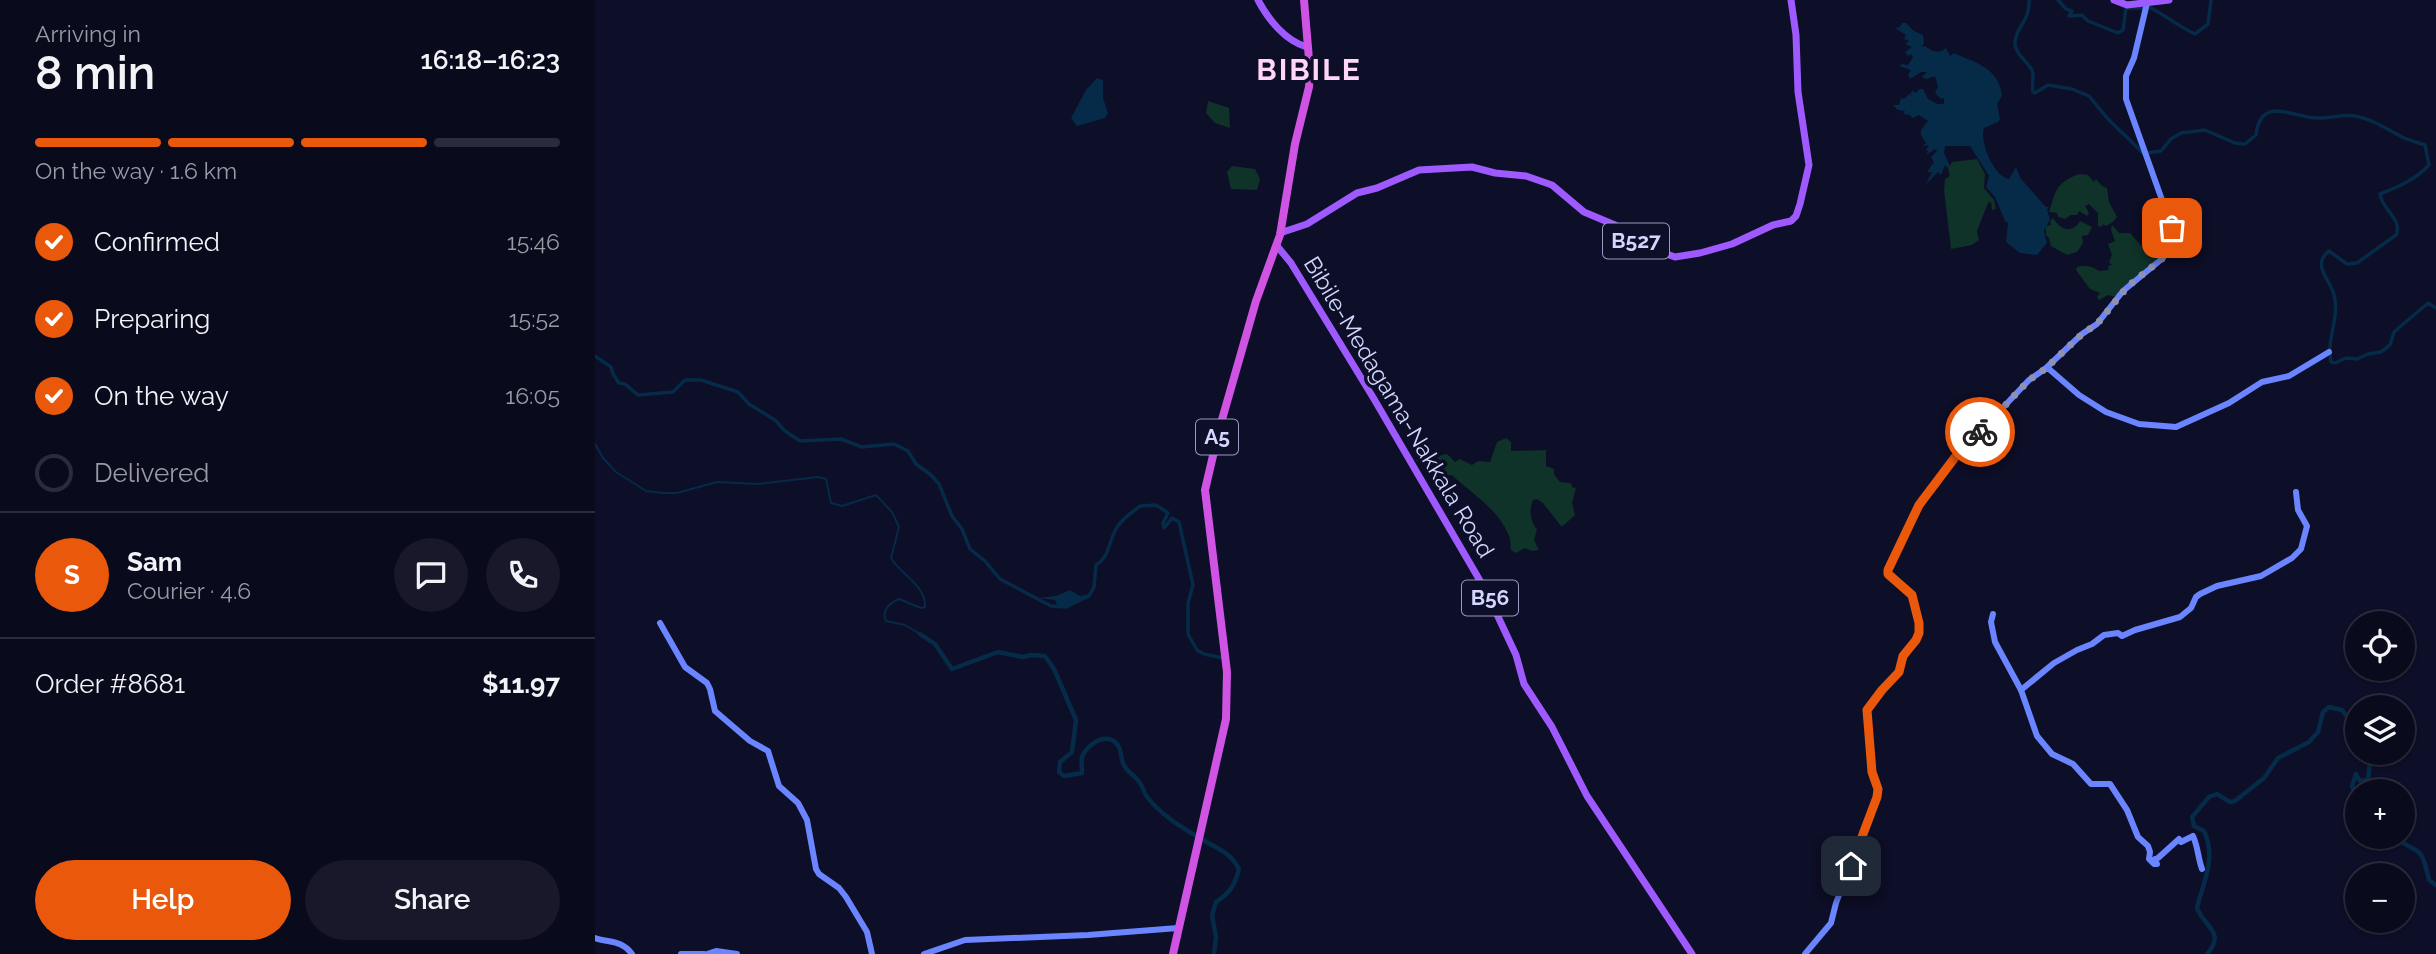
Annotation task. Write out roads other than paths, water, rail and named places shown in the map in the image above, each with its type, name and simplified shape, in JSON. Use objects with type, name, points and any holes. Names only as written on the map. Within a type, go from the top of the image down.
[{"type":"highway","name":"A5","points":[[1173,954],[1226,719],[1226,659],[1205,490],[1219,430],[1256,301],[1280,233],[1295,144],[1309,86],[1304,0]]},
{"type":"main road","points":[[1258,0],[1272,23],[1307,47]]},
{"type":"main road","name":"B527","points":[[1280,233],[1307,223],[1353,194],[1377,188],[1419,170],[1472,167],[1525,176],[1552,185],[1584,212],[1615,225],[1644,246],[1675,257],[1731,244],[1790,220],[1796,216],[1809,164],[1798,92],[1797,44],[1791,0]]},
{"type":"main road","points":[[2114,0],[2124,5],[2169,0]]},
{"type":"main road","points":[[1805,954],[1831,923],[1877,797],[1878,789],[1872,772],[1867,710],[1899,672],[1903,656],[1919,633],[1912,595],[1888,574],[1913,515],[1944,470],[2026,383],[2097,324],[2128,286],[2159,262],[2170,242],[2172,228],[2126,99],[2126,76],[2134,58],[2147,3]]},
{"type":"main road","name":"Bibile-Medagama-Nakkala Road","points":[[1277,246],[1291,263],[1367,387],[1486,591],[1516,655],[1524,684],[1552,727],[1587,796],[1692,954]]},
{"type":"main road","points":[[2045,369],[2049,369],[2079,396],[2106,412],[2139,424],[2173,427],[2229,402],[2262,382],[2287,377],[2329,352]]},
{"type":"main road","points":[[2021,690],[2057,662],[2104,635],[2118,633],[2122,636],[2180,617],[2191,608],[2200,594],[2217,586],[2261,576],[2292,558],[2301,549],[2307,526],[2298,510],[2296,492]]},
{"type":"main road","points":[[1993,614],[1991,622],[1995,642],[2021,690],[2034,730],[2042,743],[2058,758],[2073,764],[2091,784],[2110,784],[2115,788],[2138,837],[2148,846],[2149,859],[2157,864],[2155,859],[2179,839],[2181,842],[2193,836],[2202,869]]},
{"type":"main road","points":[[660,623],[685,667],[710,689],[715,711],[750,741],[768,751],[779,786],[798,803],[807,820],[816,869],[839,888],[858,916],[867,932],[872,954]]},
{"type":"main road","points":[[924,954],[965,940],[1178,928]]},
{"type":"main road","points":[[595,939],[621,943],[632,954]]},
{"type":"main road","points":[[681,954],[706,954],[716,951],[737,954]]},
{"type":"water","points":[[1902,23],[1923,35],[1922,47],[1935,52],[1946,48],[1950,56],[1954,53],[1978,63],[1996,78],[2002,96],[1997,104],[2000,119],[1984,128],[1984,141],[1989,158],[1998,172],[2009,179],[2016,167],[2021,179],[2046,207],[2049,207],[2047,210],[2050,219],[2044,231],[2047,243],[2037,255],[2020,253],[2006,242],[2008,223],[1995,197],[1986,187],[1989,176],[1970,146],[1945,146],[1944,153],[1950,166],[1948,168],[1945,165],[1941,175],[1938,172],[1926,184],[1932,172],[1927,172],[1934,162],[1931,157],[1937,151],[1935,149],[1926,155],[1929,145],[1922,146],[1926,143],[1921,130],[1928,121],[1919,115],[1912,118],[1903,114],[1905,111],[1898,110],[1893,105],[1899,105],[1901,98],[1904,99],[1909,94],[1913,96],[1910,93],[1916,93],[1919,89],[1923,89],[1928,99],[1937,104],[1944,104],[1944,98],[1941,99],[1935,93],[1938,87],[1935,76],[1926,79],[1922,77],[1927,72],[1921,72],[1910,79],[1908,75],[1911,70],[1899,66],[1908,65],[1913,57],[1905,52],[1912,47],[1905,44],[1909,41],[1904,39],[1906,35],[1895,28]]},
{"type":"water","points":[[1097,78],[1103,80],[1103,98],[1108,113],[1105,118],[1077,126],[1071,118],[1086,90]]},
{"type":"water","points":[[1070,590],[1080,596],[1088,594],[1065,606],[1057,605],[1055,600],[1038,598],[1056,596]]},
{"type":"waterway","points":[[2029,0],[2028,13],[2018,31],[2015,46],[2032,70],[2033,92],[2048,85],[2072,89],[2089,96],[2143,153]]},
{"type":"waterway","points":[[2058,0],[2066,9],[2072,11],[2069,16],[2082,15],[2088,21],[2118,33],[2123,30],[2126,8],[2145,8]]},
{"type":"waterway","points":[[2149,7],[2195,34],[2208,24],[2211,0]]},
{"type":"waterway","points":[[2146,153],[2161,151],[2171,139],[2181,133],[2205,130],[2235,143],[2245,144],[2256,135],[2264,115],[2279,111],[2317,118],[2355,116],[2425,145],[2429,165],[2412,179],[2380,194],[2397,224],[2396,235],[2357,263],[2347,264],[2329,251],[2324,256],[2323,272],[2332,289],[2335,304],[2330,345],[2331,362],[2346,358],[2357,359],[2381,352],[2390,345],[2394,332],[2428,303],[2436,308]]},
{"type":"waterway","points":[[595,356],[611,367],[619,383],[625,384],[638,395],[673,392],[685,380],[701,380],[738,392],[749,404],[775,420],[800,441],[841,439],[862,447],[894,444],[908,451],[916,464],[939,484],[970,549],[985,561],[1000,579],[1051,606],[1066,607],[1089,596],[1094,587],[1096,565],[1107,552],[1118,526],[1140,506],[1156,505],[1168,513],[1163,523],[1164,528],[1172,518],[1179,522],[1193,585],[1188,603],[1188,634],[1197,650],[1223,658]]},
{"type":"waterway","points":[[595,444],[616,472],[646,491],[677,493],[717,482],[758,484],[818,477],[826,479],[831,503],[842,506],[876,495],[892,512],[899,527],[891,558],[922,592],[925,607],[921,608],[899,599],[886,610],[886,621],[905,625],[920,634]]},
{"type":"waterway","points":[[920,634],[935,644],[952,669],[998,652],[1023,657],[1045,656],[1054,669],[1076,720],[1072,752],[1060,762],[1059,772],[1064,776],[1082,773],[1082,757],[1087,749],[1103,739],[1112,740],[1119,747],[1124,766],[1138,780],[1159,810],[1232,859],[1239,869],[1236,880],[1216,902],[1212,915],[1216,937],[1214,954]]},
{"type":"waterway","points":[[2207,954],[2215,940],[2214,935],[2197,908],[2208,870],[2208,841],[2204,831],[2194,826],[2192,817],[2209,797],[2217,794],[2230,802],[2235,801],[2264,778],[2278,758],[2309,742],[2318,732],[2323,712],[2329,707],[2342,710],[2345,714]]},
{"type":"waterway","points":[[2368,779],[2370,765]]},
{"type":"waterway","points":[[2354,779],[2356,774],[2359,779]]},
{"type":"waterway","points":[[2414,849],[2421,854],[2429,880],[2436,885]]},
{"type":"district","name":"BIBILE","points":[[1309,70]]}]
